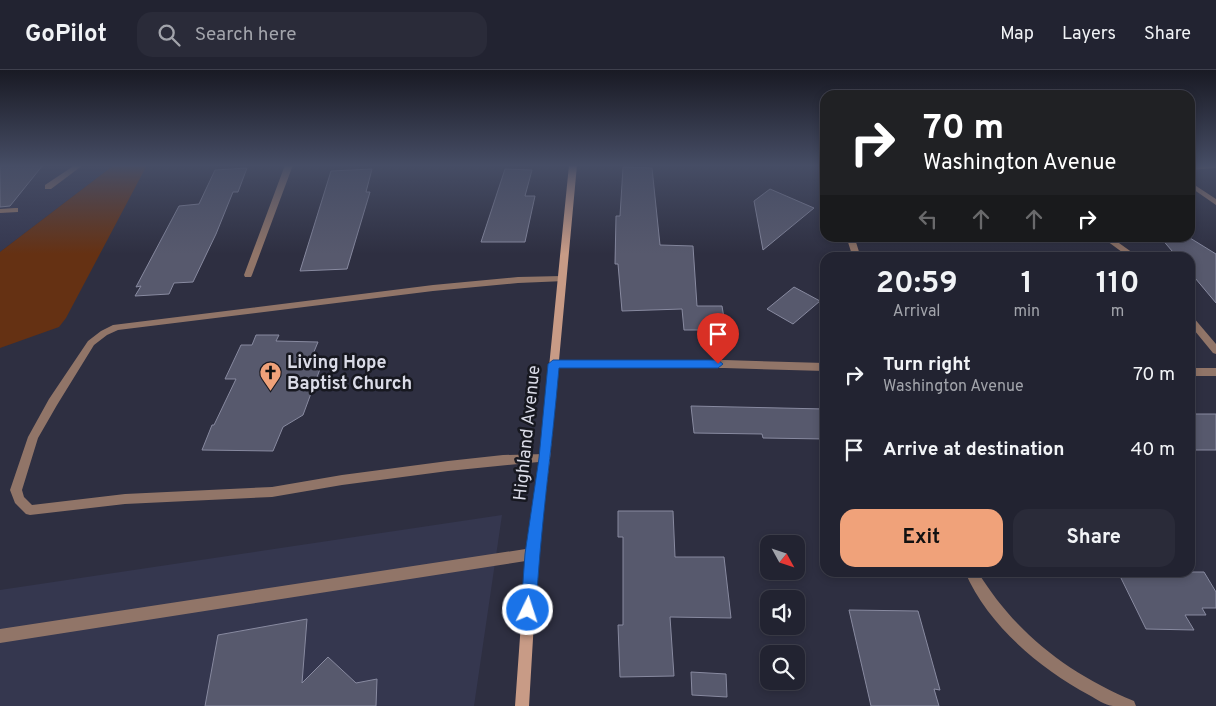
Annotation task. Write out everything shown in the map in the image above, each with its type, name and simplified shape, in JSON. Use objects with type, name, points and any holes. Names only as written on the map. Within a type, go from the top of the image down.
[{"type":"street","points":[[248,275],[278,195]]},
{"type":"street","name":"Highland Avenue","points":[[522,706],[532,554],[545,458],[569,195]]},
{"type":"street","points":[[1205,195],[1216,203]]},
{"type":"street","points":[[0,211],[15,210]]},
{"type":"street","points":[[1113,242],[1127,252]]},
{"type":"street","points":[[545,458],[448,466],[342,480],[272,492],[126,499],[30,510],[19,500],[16,490],[33,437],[52,402],[91,344],[104,333],[116,327],[459,286],[518,280],[562,279]]},
{"type":"street","points":[[1195,325],[1216,351]]},
{"type":"street","points":[[553,364],[724,364],[820,368]]},
{"type":"street","points":[[1195,372],[1216,372]]},
{"type":"street","points":[[0,636],[532,554]]},
{"type":"street","points":[[975,577],[994,608],[1011,628],[1033,648],[1054,665],[1100,693],[1128,706]]},
{"type":"shaded area","points":[[0,195],[75,195],[0,252]]},
{"type":"shaded area","points":[[75,195],[131,195],[66,318],[59,327],[0,348],[0,252]]},
{"type":"shaded area","points":[[502,515],[474,706],[0,706],[0,590]]},
{"type":"building","points":[[0,195],[19,195],[10,206],[0,207]]},
{"type":"building","points":[[203,195],[232,195],[193,282],[174,283],[169,294],[135,296],[141,286],[136,287],[179,206],[199,204]]},
{"type":"building","points":[[324,195],[369,195],[347,269],[300,271]]},
{"type":"building","points":[[497,195],[535,196],[525,242],[481,242]]},
{"type":"building","points":[[621,195],[655,195],[660,245],[693,246],[697,306],[722,306],[726,330],[684,330],[682,309],[622,311],[618,264],[615,264],[616,216],[620,216]]},
{"type":"building","points":[[762,195],[783,195],[814,208],[763,250],[754,201]]},
{"type":"building","points":[[1195,241],[1216,254],[1216,303],[1195,278],[1195,252],[1173,252],[1164,242]]},
{"type":"building","points":[[794,287],[820,301],[793,324],[767,309]]},
{"type":"building","name":"Living Hope Baptist Church","points":[[256,335],[279,335],[276,341],[318,342],[311,359],[320,369],[303,415],[283,427],[273,451],[202,450],[212,425],[214,425],[236,379],[225,379],[241,345],[252,345]]},
{"type":"building","points":[[691,406],[820,409],[820,439],[763,438],[762,434],[694,433]]},
{"type":"building","points":[[1195,414],[1216,414],[1216,450],[1195,450]]},
{"type":"building","points":[[618,511],[673,511],[675,557],[724,557],[731,618],[670,617],[674,676],[620,677],[618,625],[623,625],[623,537],[618,537]]},
{"type":"building","points":[[1195,572],[1204,572],[1216,592],[1216,608],[1202,608],[1206,615],[1185,615],[1194,630],[1146,629],[1120,577],[1195,577]]},
{"type":"building","points":[[849,610],[918,611],[940,690],[934,689],[939,706],[871,706]]},
{"type":"building","points":[[307,619],[302,683],[328,657],[356,683],[377,679],[376,706],[205,706],[218,635]]},
{"type":"building","points":[[691,672],[726,674],[727,697],[692,695]]},
{"type":"place","name":"Living Hope Baptist Church","points":[[271,392]]},
{"type":"route","points":[[528,610],[532,554],[545,458],[553,364],[718,364]]}]
